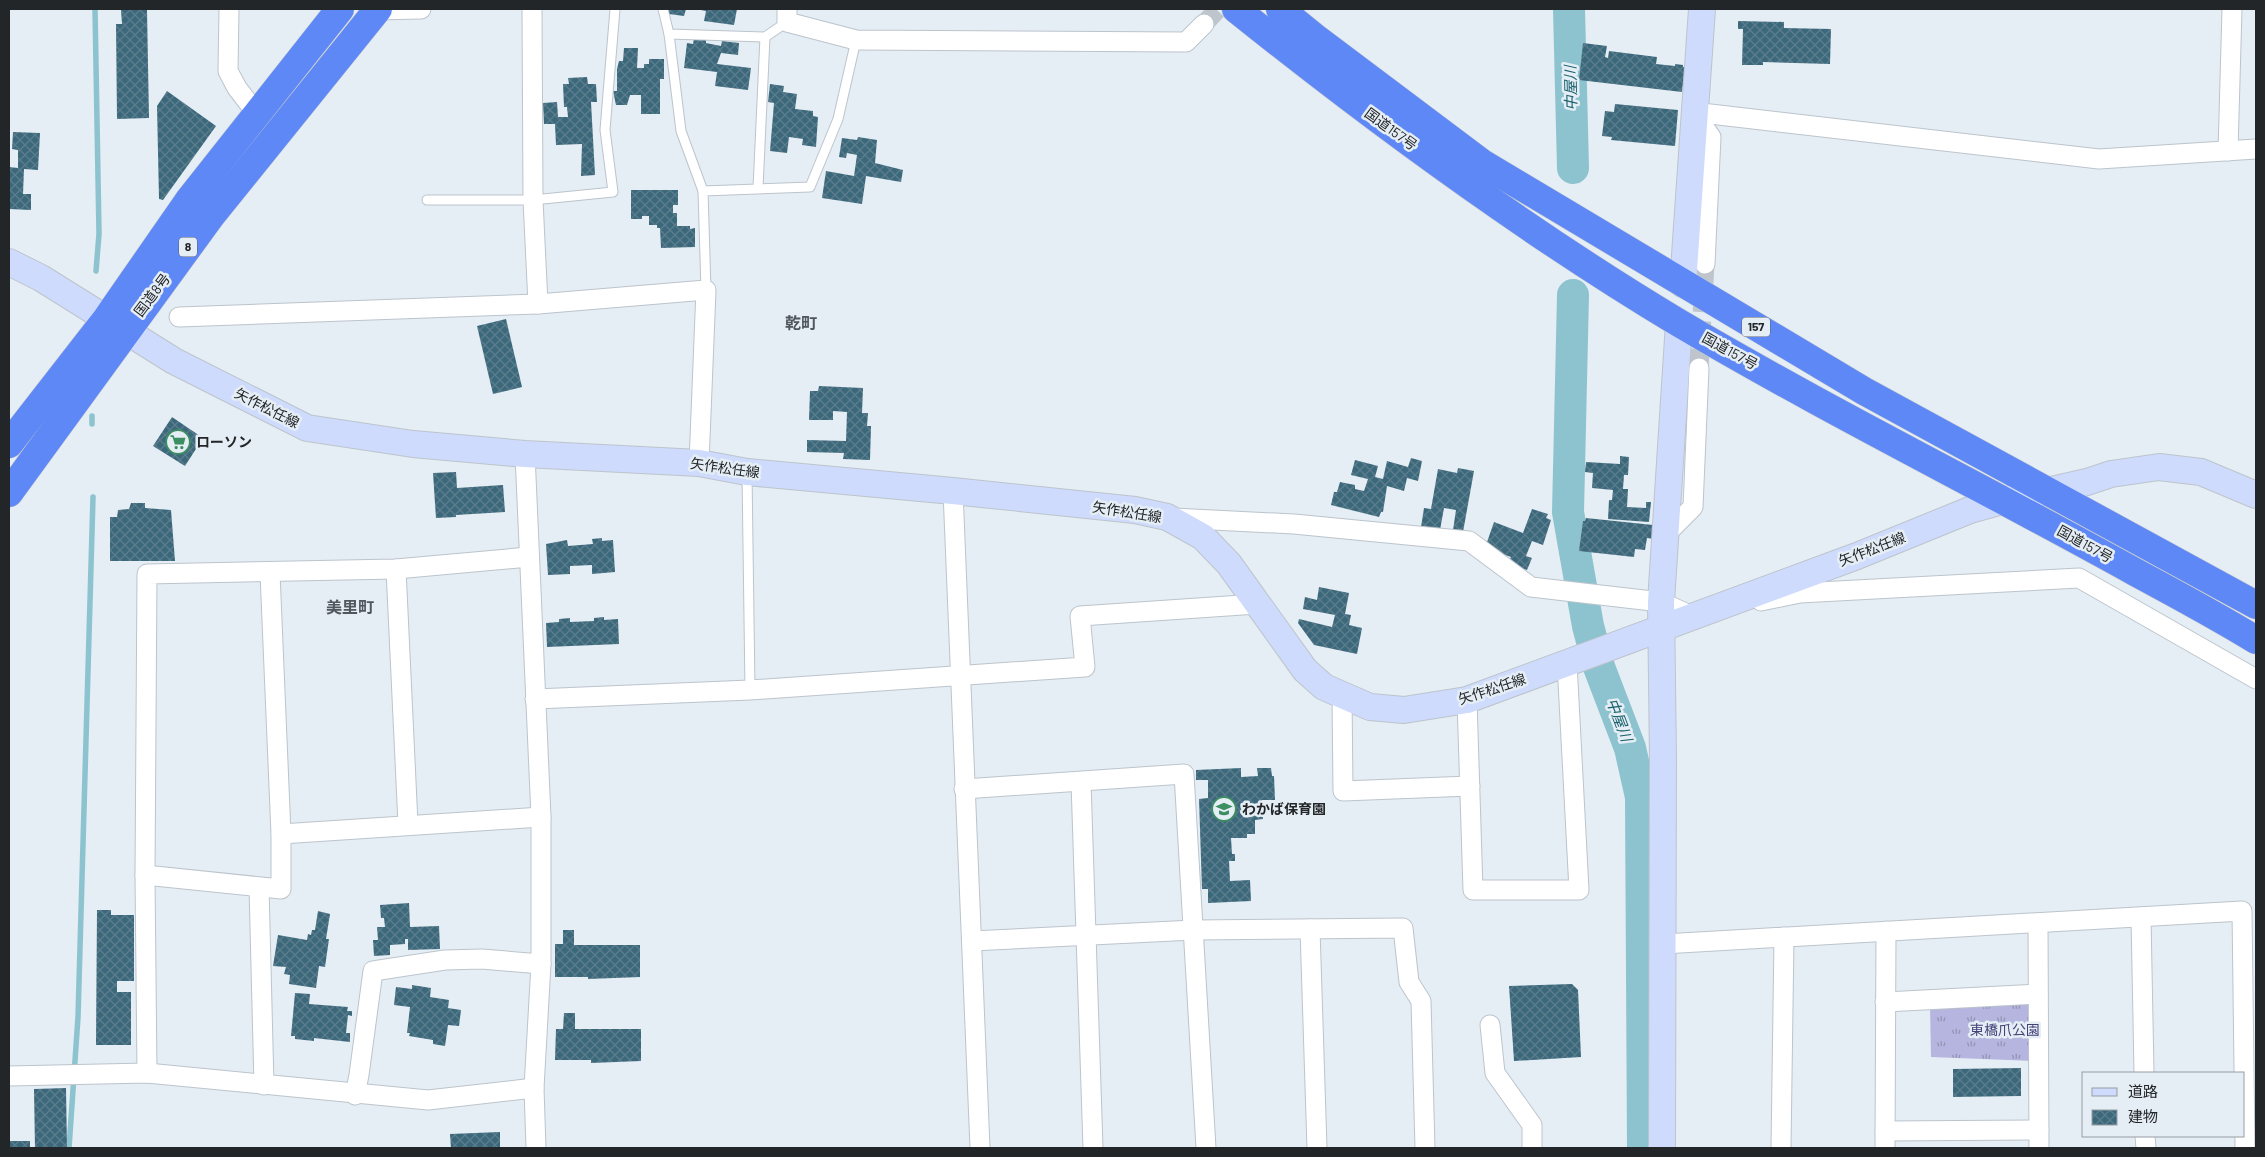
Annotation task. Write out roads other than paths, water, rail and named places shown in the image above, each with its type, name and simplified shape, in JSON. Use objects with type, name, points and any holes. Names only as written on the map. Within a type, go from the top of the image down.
[{"type":"highway","name":"国道8号","points":[[9,493],[116,325],[189,200],[340,9]]},
{"type":"highway","name":"国道8号","points":[[9,444],[211,216],[377,9]]},
{"type":"highway","name":"国道157号","points":[[1236,9],[1371,114],[1482,194],[1679,323],[1896,444],[2006,500],[2256,640]]},
{"type":"highway","name":"国道157号","points":[[1280,9],[1482,163],[1864,391],[2256,605]]},
{"type":"main road","points":[[1683,284],[1702,9]]},
{"type":"main road","name":"矢作松任線","points":[[9,262],[116,325],[174,362],[307,428],[413,444],[525,454],[699,464],[747,472],[953,490],[1135,510],[1167,517],[1203,538],[1229,564],[1305,670],[1324,687],[1370,708],[1404,710],[1467,700],[1857,556],[1970,510],[2087,482],[2112,474],[2159,467],[2201,472],[2256,495]]},
{"type":"main road","points":[[1662,1148],[1663,760],[1660,629],[1679,323]]},
{"type":"street","points":[[229,9],[228,71],[237,88],[257,114]]},
{"type":"street","points":[[377,9],[421,9]]},
{"type":"street","points":[[532,9],[533,200],[538,304]]},
{"type":"street","points":[[2228,150],[2232,9]]},
{"type":"street","points":[[787,15],[856,40],[1186,42],[1204,24]]},
{"type":"street","points":[[1694,112],[2099,159],[2256,149]]},
{"type":"street","points":[[1694,112],[1711,137],[1705,264]]},
{"type":"street","points":[[179,317],[538,304],[706,290],[699,464]]},
{"type":"street","points":[[1667,533],[1693,507],[1699,368]]},
{"type":"street","points":[[525,454],[541,817],[541,964],[534,1088],[536,1148]]},
{"type":"street","points":[[953,490],[980,1148]]},
{"type":"street","points":[[1167,517],[1294,524],[1469,541],[1530,587],[1661,602],[1692,616],[1800,594],[2079,578],[2256,679]]},
{"type":"street","points":[[147,1073],[144,875],[147,574],[396,569],[529,557]]},
{"type":"street","points":[[396,569],[408,824]]},
{"type":"street","points":[[144,875],[281,889],[270,573]]},
{"type":"street","points":[[535,699],[750,690],[1085,667],[1080,616],[1257,604]]},
{"type":"street","points":[[1467,700],[1473,890],[1579,890],[1572,662]]},
{"type":"street","points":[[1342,695],[1342,791],[1470,786]]},
{"type":"street","points":[[964,789],[1184,774],[1206,1148]]},
{"type":"street","points":[[1081,782],[1093,1148]]},
{"type":"street","points":[[280,834],[408,824],[541,817]]},
{"type":"street","points":[[259,887],[264,1085]]},
{"type":"street","points":[[1663,944],[2242,911],[2244,1072]]},
{"type":"street","points":[[2141,917],[2144,1072]]},
{"type":"street","points":[[1886,931],[1885,1139],[2039,1139],[2038,923]]},
{"type":"street","points":[[972,941],[1194,930],[1403,928],[1409,982],[1421,1001],[1425,1148]]},
{"type":"street","points":[[1310,929],[1317,1148]]},
{"type":"street","points":[[1781,1148],[1784,937]]},
{"type":"street","points":[[355,1095],[360,1075],[373,971],[445,960],[482,959],[541,964]]},
{"type":"street","points":[[1885,1002],[2038,994]]},
{"type":"street","points":[[1490,1025],[1495,1073],[1532,1125],[1532,1148]]},
{"type":"street","points":[[9,1076],[147,1073],[355,1095],[428,1100],[534,1088]]},
{"type":"lane","points":[[427,200],[533,200],[613,192],[606,130],[615,9]]},
{"type":"lane","points":[[664,9],[682,131],[703,191],[706,290]]},
{"type":"lane","points":[[758,188],[765,37],[787,15]]},
{"type":"lane","points":[[669,34],[765,37]]},
{"type":"lane","points":[[703,191],[810,187],[838,119],[856,40]]},
{"type":"lane","points":[[747,472],[750,690]]},
{"type":"waterway","points":[[95,9],[99,234],[96,271]]},
{"type":"waterway","name":"中屋川","points":[[1569,9],[1573,168]]},
{"type":"waterway","name":"中屋川","points":[[1573,295],[1568,512],[1588,626],[1599,667],[1630,748],[1641,797],[1643,1148]]},
{"type":"waterway","points":[[92,416],[92,424]]},
{"type":"waterway","points":[[69,1148],[78,1017],[93,497]]},
{"type":"tunnel","points":[[1204,24],[1218,9]]},
{"type":"tunnel","points":[[1699,368],[1705,264]]},
{"type":"place","name":"ローソン","points":[[178,442]]},
{"type":"place","name":"わかば保育園","points":[[1224,809]]},
{"type":"district","name":"乾町","points":[[801,323]]},
{"type":"district","name":"美里町","points":[[350,607]]},
{"type":"park label","name":"東橋爪公園","points":[[2005,1030]]}]
